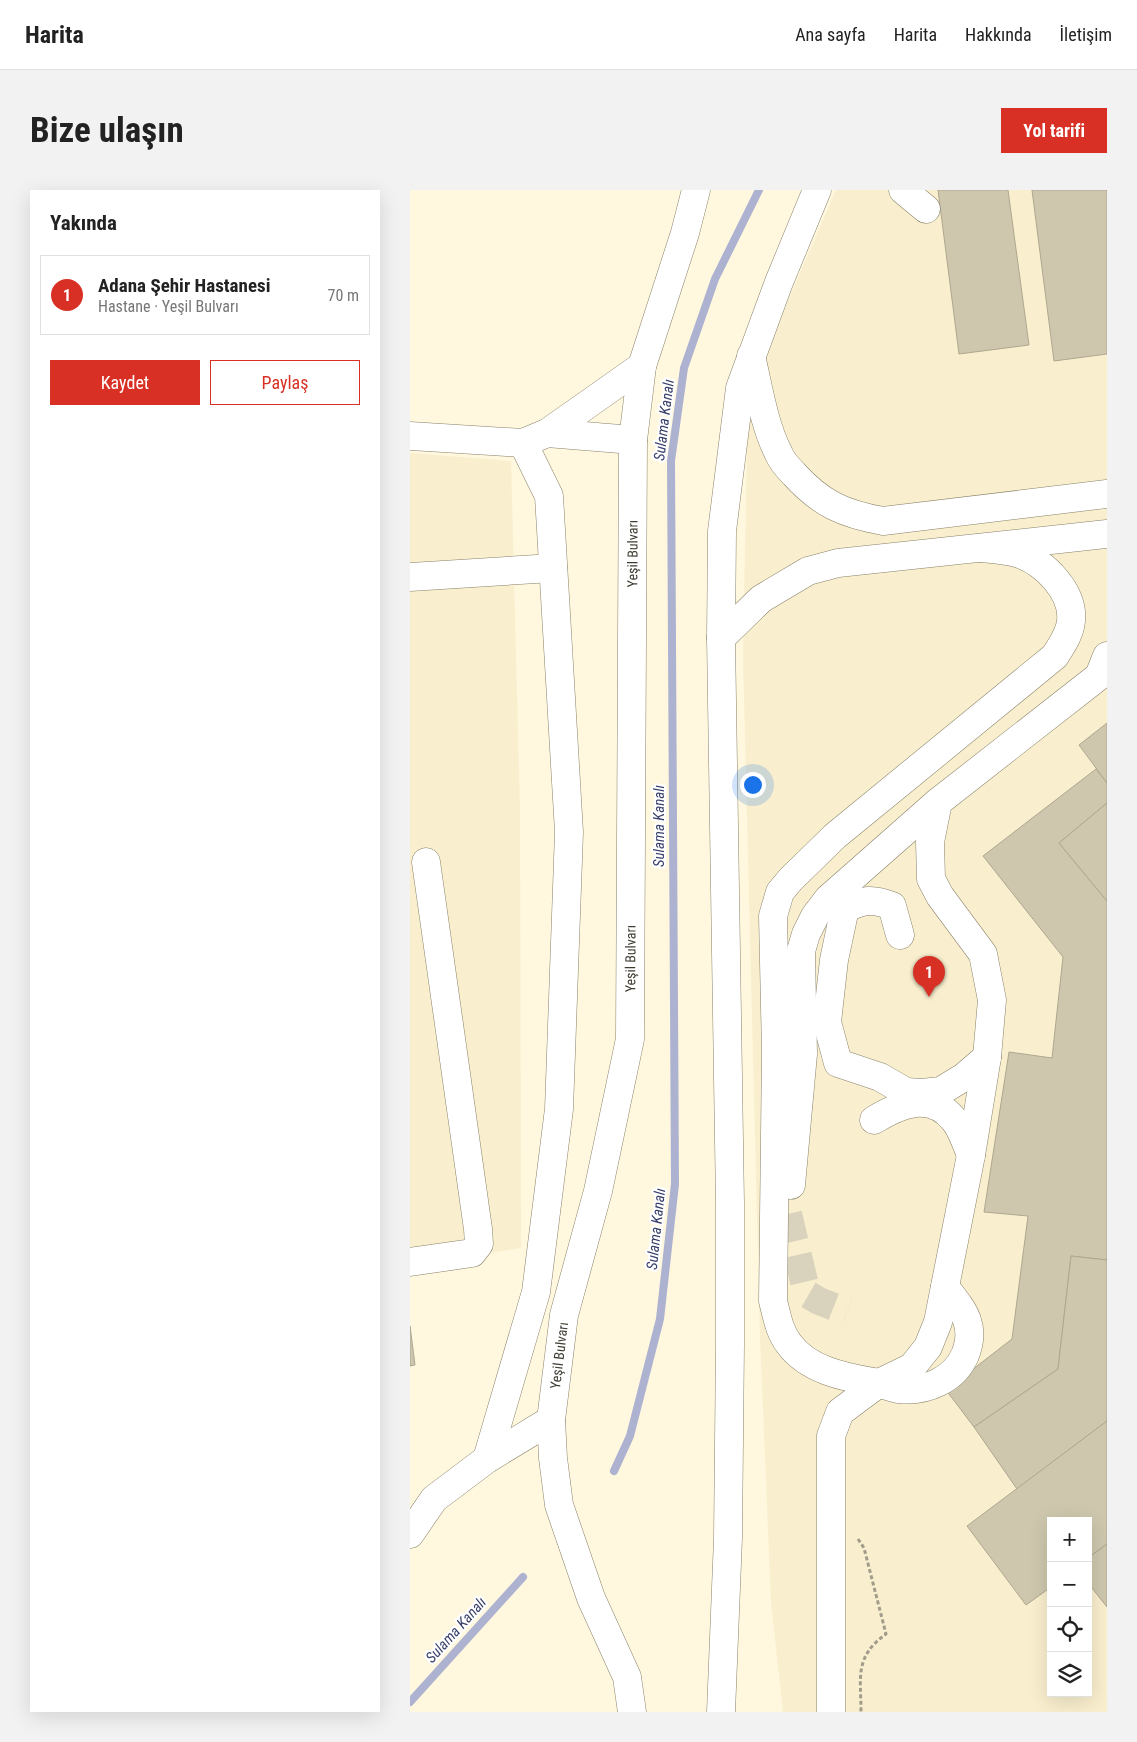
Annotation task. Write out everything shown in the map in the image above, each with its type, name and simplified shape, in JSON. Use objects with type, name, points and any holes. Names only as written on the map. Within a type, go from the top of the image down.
[{"type":"street","name":"Yeşil Bulvarı","points":[[632,1712],[627,1677],[591,1598],[558,1505],[551,1420],[564,1315],[598,1191],[630,1040],[633,440],[642,366],[685,233],[696,190]]},
{"type":"street","points":[[721,1712],[728,1538],[730,1344],[730,1193],[721,638],[722,531],[740,388],[779,282],[817,190]]},
{"type":"street","points":[[903,190],[926,209]]},
{"type":"street","points":[[751,356],[770,431],[778,453],[806,487],[827,504],[857,516],[883,521],[1107,494]]},
{"type":"street","points":[[410,436],[523,443],[548,433],[642,366]]},
{"type":"street","points":[[548,433],[633,440]]},
{"type":"street","points":[[487,1459],[536,1292],[559,1109],[569,832],[549,496],[523,443]]},
{"type":"street","points":[[1072,498],[1104,540]]},
{"type":"street","points":[[721,638],[761,598],[808,571],[838,563],[981,548],[1104,540]]},
{"type":"street","points":[[945,1287],[965,1313],[970,1330],[969,1344],[960,1367],[945,1380],[922,1388],[899,1389],[820,1368],[803,1357],[790,1345],[780,1331],[773,1301],[776,1052],[773,916],[780,892],[835,836],[1055,656],[1066,639],[1071,621],[1068,599],[1055,579],[1036,561],[1018,553],[981,548]]},
{"type":"street","points":[[410,577],[553,568]]},
{"type":"street","points":[[788,1214],[802,1054],[801,951],[806,934],[815,916],[828,898],[938,802],[1099,676],[1107,656]]},
{"type":"street","points":[[831,1712],[831,1436],[840,1412],[879,1383],[912,1367],[928,1346],[938,1322],[971,1155],[987,1057],[992,1000],[983,954],[940,896],[931,879],[930,842],[938,802]]},
{"type":"street","points":[[410,1262],[472,1253],[478,1244],[478,1229],[426,862]]},
{"type":"street","points":[[900,935],[892,906],[878,901],[862,901],[845,908],[834,960],[827,1022],[838,1063],[851,1069],[880,1077],[906,1092],[922,1094],[941,1091],[964,1077],[987,1057]]},
{"type":"street","points":[[874,1120],[908,1103],[926,1103],[943,1108],[955,1121],[971,1155]]},
{"type":"street","points":[[410,1534],[434,1499],[487,1459],[551,1420]]},
{"type":"path","points":[[861,1712],[861,1672],[865,1655],[875,1642],[886,1634],[864,1548]]},
{"type":"shaded area","points":[[836,190],[1107,190],[1107,1712],[783,1712],[771,1602],[760,1337],[743,657],[748,393]]},
{"type":"shaded area","points":[[410,453],[511,461],[520,810],[521,1248],[410,1265]]},
{"type":"building","points":[[938,190],[1008,190],[1029,345],[959,354]]},
{"type":"building","points":[[1032,190],[1107,190],[1107,354],[1054,361]]},
{"type":"building","points":[[1107,723],[1107,783],[1079,745]]},
{"type":"building","points":[[1096,769],[1107,783],[1107,803],[1059,843],[1107,901],[1107,1260],[1071,1256],[1058,1369],[974,1427],[946,1390],[1012,1339],[1028,1216],[984,1212],[1009,1052],[1052,1058],[1063,957],[983,856]]},
{"type":"building","points":[[1107,803],[1107,901],[1059,843]]},
{"type":"building","points":[[1071,1256],[1107,1260],[1107,1421],[1017,1489],[974,1427],[1058,1369]]},
{"type":"building","points":[[410,1326],[415,1365],[410,1366]]},
{"type":"building","points":[[1107,1421],[1107,1544],[1092,1555],[1092,1517],[1047,1517],[1047,1590],[1026,1605],[967,1526]]},
{"type":"building","points":[[1107,1544],[1107,1607],[1092,1588],[1092,1555]]},
{"type":"waterway","name":"Sulama Kanalı","points":[[614,1471],[630,1436],[660,1319],[675,1184],[671,461],[684,368],[715,279],[759,190]]},
{"type":"waterway","name":"Sulama Kanalı","points":[[410,1702],[523,1577]]},
{"type":"tunnel","points":[[788,1214],[807,1294],[847,1312]]},
{"type":"place","name":"Adana Şehir Hastanesi","points":[[929,997]]}]
